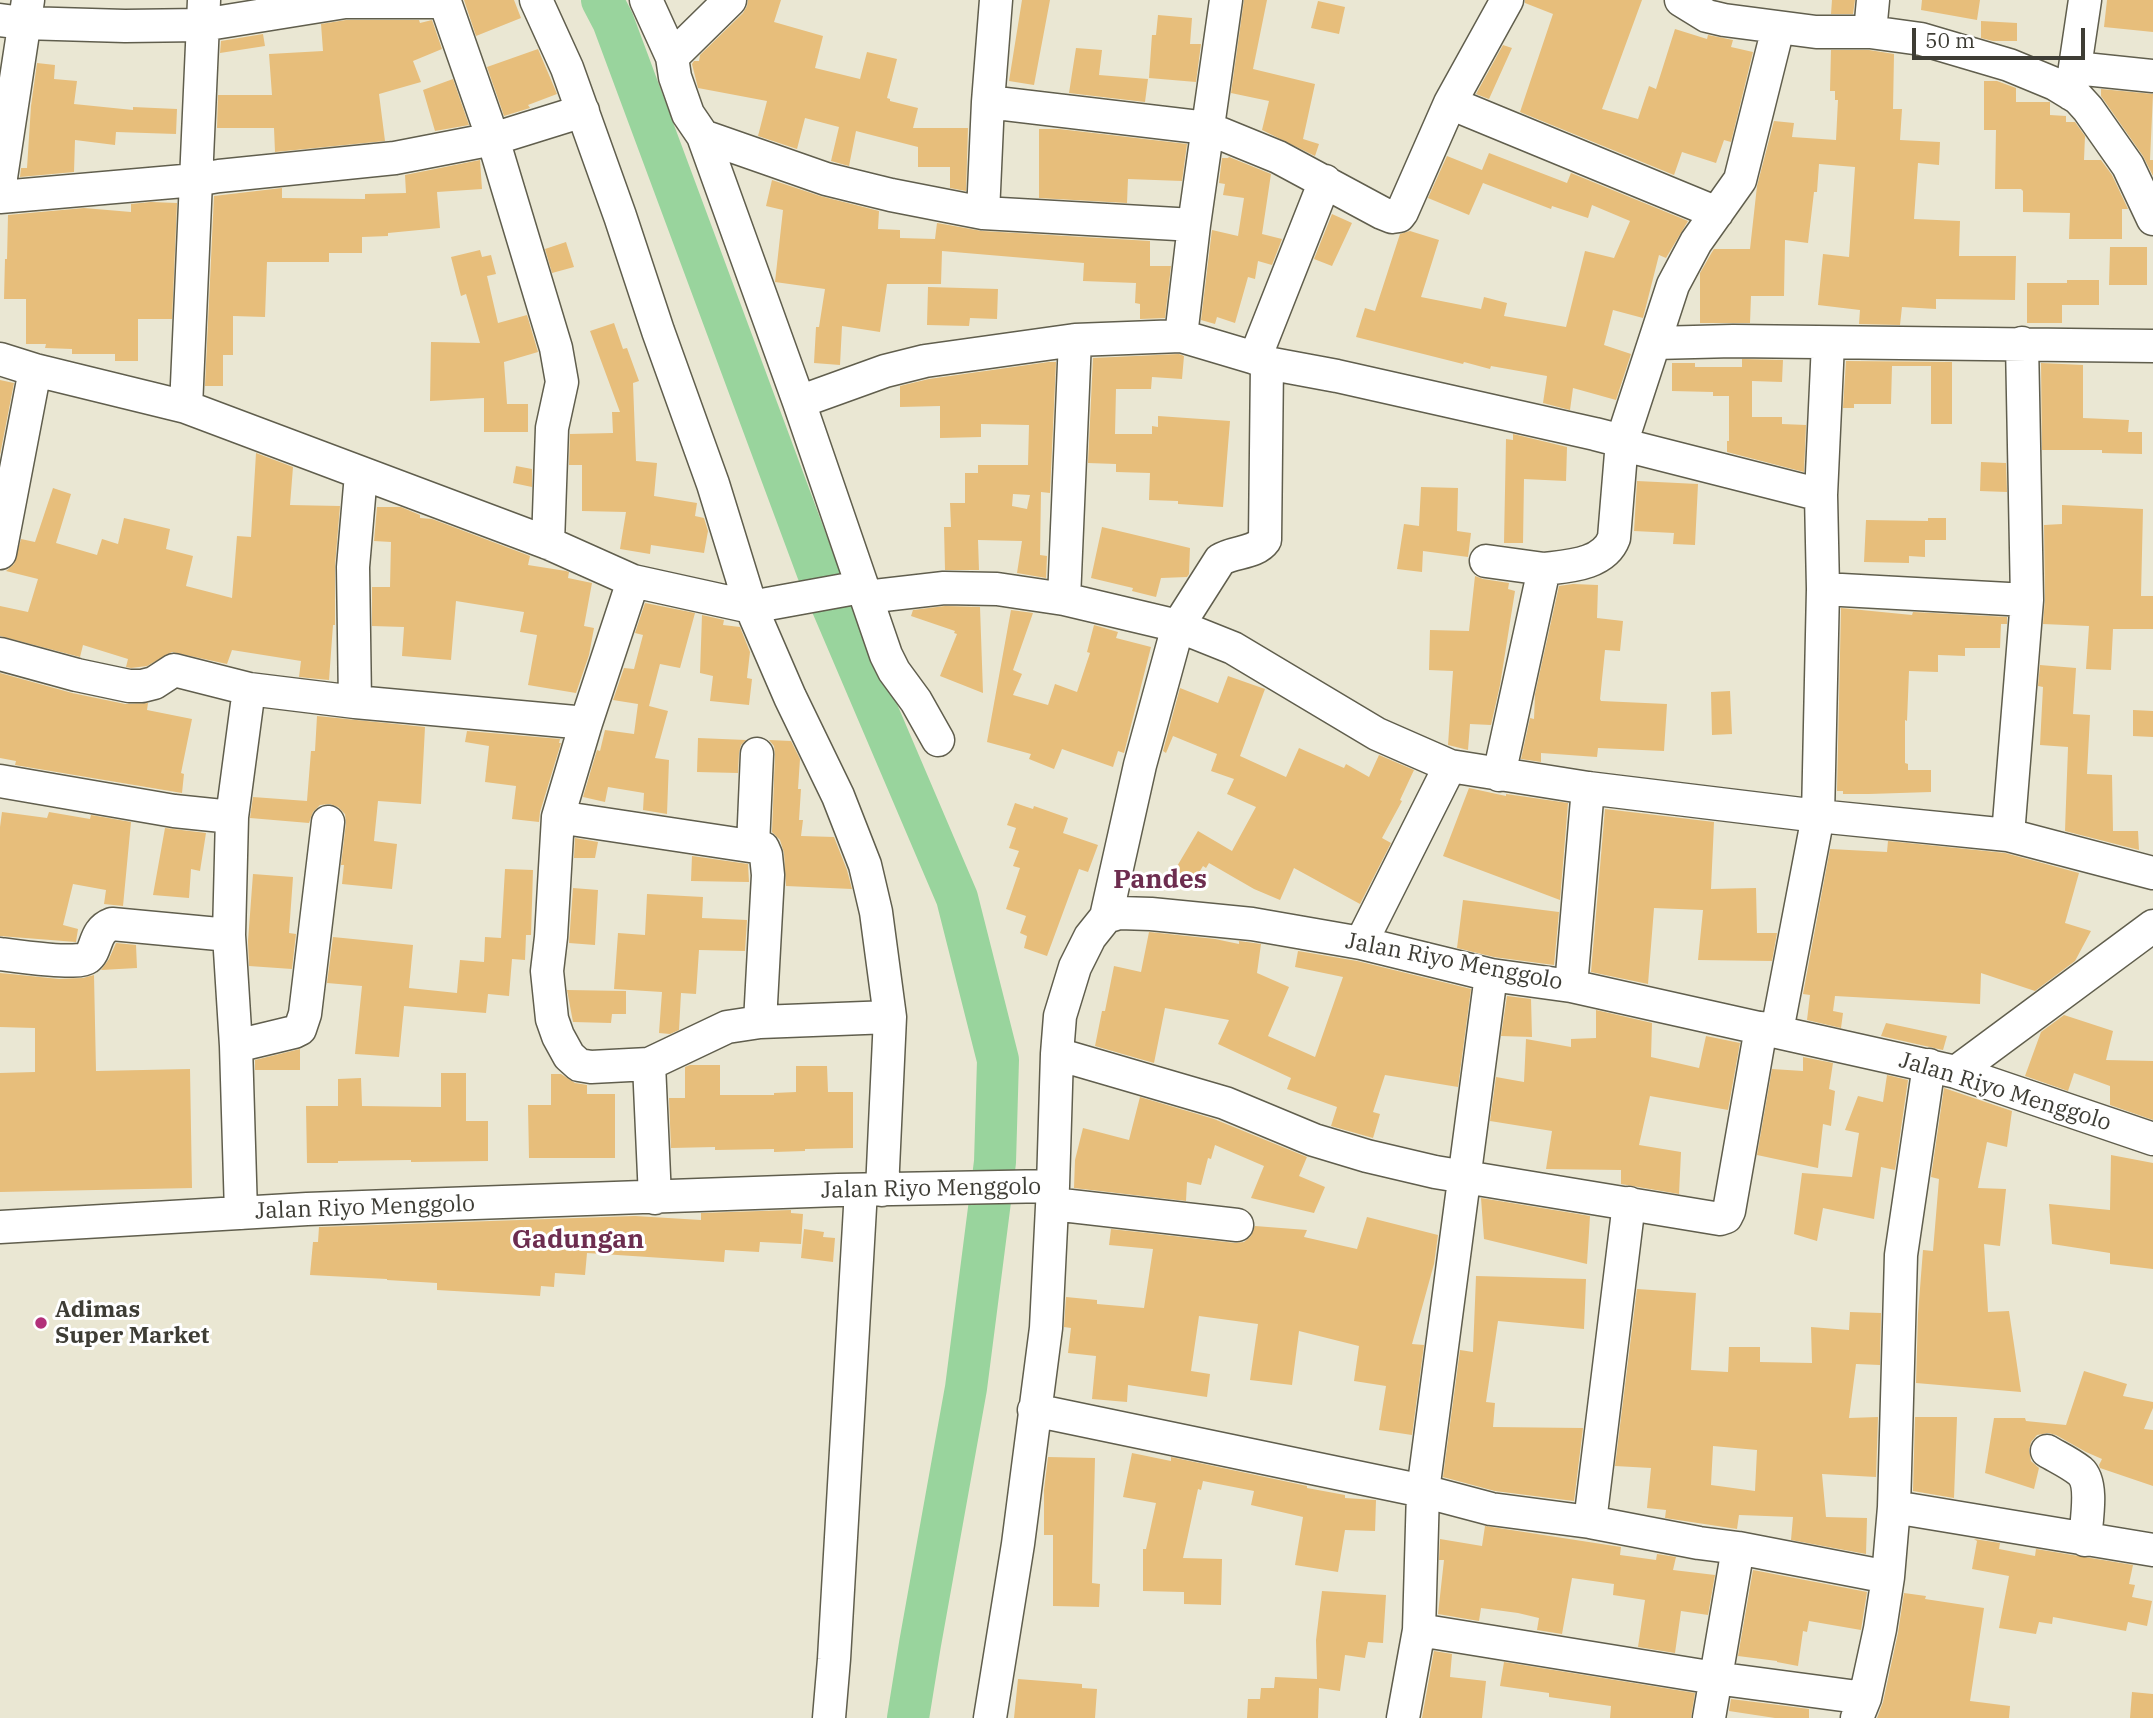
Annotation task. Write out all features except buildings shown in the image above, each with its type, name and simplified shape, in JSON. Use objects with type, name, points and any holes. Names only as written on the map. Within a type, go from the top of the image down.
[{"type":"street","points":[[536,0],[568,68],[713,484],[765,605],[790,697],[838,796],[865,865],[876,912],[890,1017],[872,1190],[828,1718]]},
{"type":"street","points":[[646,0],[672,57],[675,78],[688,114],[703,136],[799,402],[861,591],[886,655],[937,740]]},
{"type":"street","points":[[672,57],[730,0]]},
{"type":"street","points":[[984,213],[988,102],[996,0]]},
{"type":"street","points":[[1181,337],[1226,0]]},
{"type":"street","points":[[988,102],[1207,128],[1259,149],[1325,181],[1382,213],[1392,217],[1399,216],[1450,103],[1507,0]]},
{"type":"street","points":[[1681,0],[1707,16],[1778,28],[1907,36],[2009,65],[2055,84],[2153,76]]},
{"type":"street","points":[[1870,32],[1873,0]]},
{"type":"street","points":[[2085,0],[2073,81],[2088,109],[2129,166],[2153,219]]},
{"type":"street","points":[[0,184],[17,14],[125,26],[203,13],[345,2],[447,1],[493,138],[556,348],[561,386],[552,428],[548,543]]},
{"type":"street","points":[[186,407],[203,13]]},
{"type":"street","points":[[1486,561],[1544,569],[1586,563],[1605,552],[1611,545],[1614,538],[1622,441],[1674,285],[1696,243],[1740,180],[1778,28]]},
{"type":"street","points":[[1450,103],[1717,213]]},
{"type":"street","points":[[0,197],[195,180],[395,158],[493,138],[583,111]]},
{"type":"street","points":[[703,136],[826,179],[984,213],[1194,225]]},
{"type":"street","points":[[1105,917],[1140,765],[1178,626],[1220,560],[1259,547],[1265,540],[1261,360],[1325,181]]},
{"type":"street","points":[[799,402],[885,371],[925,361],[1075,340],[1181,337],[1261,360],[1622,441],[1633,447],[1821,495]]},
{"type":"street","points":[[1064,599],[1075,340]]},
{"type":"street","points":[[1655,343],[1733,341],[2153,346]]},
{"type":"street","points":[[1056,1054],[1224,1103],[1314,1140],[1367,1156],[1465,1176],[1717,1219],[1726,1217],[1818,816],[1823,589],[1821,495],[1828,343]]},
{"type":"street","points":[[2008,835],[2027,600],[2022,343]]},
{"type":"street","points":[[0,359],[186,407],[548,543],[633,581],[765,605],[861,591],[972,587],[1064,599],[1178,626],[1233,648],[1377,734],[1450,766],[1588,788],[1818,816],[2008,835],[2153,873]]},
{"type":"street","points":[[0,553],[35,370]]},
{"type":"street","points":[[355,702],[353,568],[361,474]]},
{"type":"street","points":[[1499,775],[1544,569]]},
{"type":"street","points":[[633,581],[558,817],[547,971],[552,1019],[569,1055],[579,1065],[591,1067],[649,1064],[727,1027],[760,1022],[890,1017]]},
{"type":"street","points":[[1823,589],[2027,600]]},
{"type":"street","points":[[0,654],[129,686],[154,683],[174,670],[249,690],[586,723]]},
{"type":"street","points":[[241,1213],[236,1045],[229,935],[232,817],[249,690]]},
{"type":"street","points":[[753,846],[757,754]]},
{"type":"street","points":[[1361,943],[1450,766]]},
{"type":"street","points":[[0,781],[174,811],[232,817]]},
{"type":"street","points":[[1571,986],[1588,788]]},
{"type":"street","points":[[558,817],[753,846],[765,851],[768,875],[760,1022]]},
{"type":"street","points":[[236,1045],[294,1032],[302,1025],[328,822]]},
{"type":"street","name":"Jalan Riyo Menggolo","points":[[0,1227],[307,1209],[872,1190],[949,1188],[1050,1192],[1060,1016],[1074,967],[1095,929],[1105,917],[1119,913],[1252,923],[1361,943],[1491,975],[1571,986],[1769,1029],[1943,1069],[2153,1139]]},
{"type":"street","points":[[0,954],[52,960],[83,960],[89,957],[101,931],[112,924],[229,935]]},
{"type":"street","points":[[1419,1630],[1715,1678],[1861,1708],[1883,1617],[1888,1577],[1894,1507],[1901,1255],[1943,1069],[2153,926]]},
{"type":"street","points":[[1403,1718],[1419,1630],[1423,1491],[1491,975]]},
{"type":"street","points":[[649,1064],[656,1198]]},
{"type":"street","points":[[990,1718],[1046,1328],[1050,1192],[1237,1225]]},
{"type":"street","points":[[1590,1522],[1629,1203]]},
{"type":"street","points":[[1034,1410],[1423,1491],[1490,1509],[1590,1522],[1888,1577]]},
{"type":"street","points":[[2047,1451],[2080,1471],[2085,1477],[2088,1495],[2085,1540]]},
{"type":"street","points":[[1894,1507],[2153,1550]]},
{"type":"street","points":[[1709,1718],[1738,1548]]},
{"type":"waterway","points":[[602,0],[613,21],[817,570],[957,898],[998,1060],[995,1162],[966,1388],[908,1718]]},
{"type":"place","name":"Adimas Super Market","points":[[41,1323]]},
{"type":"district","name":"Pandes","points":[[1160,880]]},
{"type":"district","name":"Gadungan","points":[[578,1240]]}]
